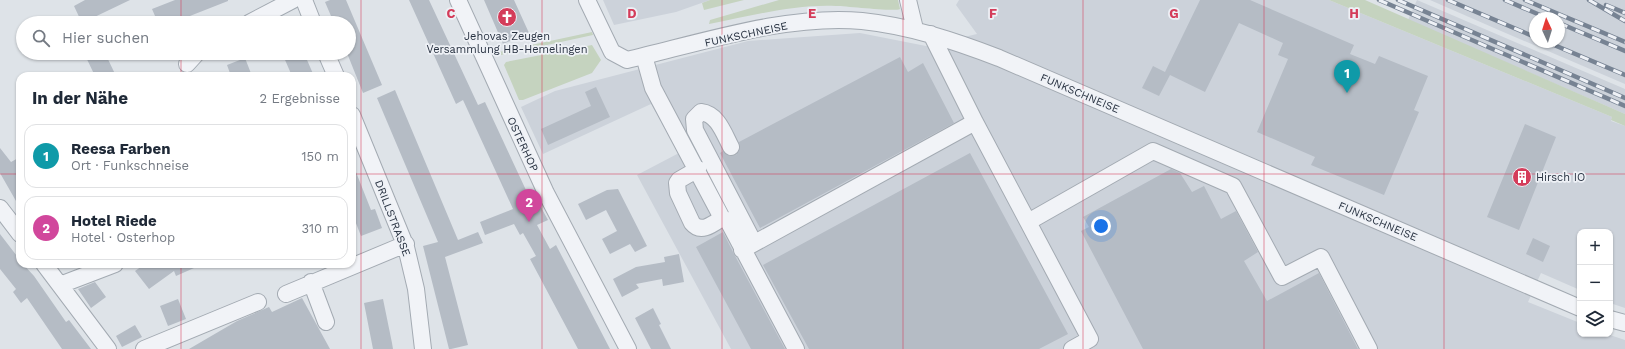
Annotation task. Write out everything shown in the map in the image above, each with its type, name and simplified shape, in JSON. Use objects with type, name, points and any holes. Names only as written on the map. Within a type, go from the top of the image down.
[{"type":"street","points":[[262,16],[293,0]]},
{"type":"street","points":[[304,0],[310,16]]},
{"type":"street","name":"OSTERHOP","points":[[458,0],[546,193],[628,349]]},
{"type":"street","name":"FUNKSCHNEISE","points":[[587,0],[612,52],[627,60],[772,26],[814,22],[862,21],[915,29],[969,46],[999,58],[1577,307]]},
{"type":"street","points":[[908,0],[915,29]]},
{"type":"street","points":[[931,34],[975,122],[1090,339],[1072,349]]},
{"type":"street","points":[[644,56],[653,88],[698,170],[722,218],[728,222],[748,246]]},
{"type":"street","points":[[329,60],[334,72]]},
{"type":"street","points":[[731,147],[716,119],[710,113],[702,112],[694,119],[695,130],[796,349]]},
{"type":"street","points":[[748,246],[975,122]]},
{"type":"street","name":"DRILLSTRASSE","points":[[356,125],[406,244],[416,289],[423,349]]},
{"type":"street","points":[[1028,222],[1154,151],[1233,186],[1282,277],[1321,257],[1368,349]]},
{"type":"street","points":[[698,170],[679,180],[677,183],[678,193],[692,222],[695,227],[701,228],[707,227],[722,218]]},
{"type":"street","points":[[0,208],[16,229]]},
{"type":"street","points":[[356,264],[406,244]]},
{"type":"street","points":[[47,268],[108,349]]},
{"type":"street","points":[[60,284],[104,268]]},
{"type":"street","points":[[286,294],[347,268]]},
{"type":"street","points":[[312,282],[326,322]]},
{"type":"street","points":[[144,349],[258,302]]},
{"type":"street","points":[[1613,320],[1625,323]]},
{"type":"shaded area","points":[[603,0],[710,0],[676,12],[614,25]]},
{"type":"shaded area","points":[[959,0],[1329,0],[1612,117],[1611,121],[1625,126],[1625,308],[1613,304],[1613,229],[1577,229],[1577,289],[1541,273],[1528,302],[1577,322],[1577,337],[1613,336],[1625,340],[1625,349],[731,349],[637,175],[679,153],[651,104],[543,154],[521,107],[555,91],[748,41],[860,33],[926,46],[977,34],[956,5]]},
{"type":"shaded area","points":[[1417,0],[1625,89],[1625,114],[1408,20]]},
{"type":"shaded area","points":[[1430,0],[1625,0],[1625,84],[1541,48],[1565,48],[1565,12],[1529,12],[1529,43]]},
{"type":"green space","points":[[710,0],[744,0],[704,10],[702,3]]},
{"type":"green space","points":[[779,0],[898,0],[900,9],[889,10],[836,6],[804,7],[772,11],[709,24],[710,20]]},
{"type":"green space","points":[[1329,0],[1365,0],[1625,114],[1625,126],[1611,120],[1612,117]]},
{"type":"green space","points":[[592,32],[593,35],[501,55],[499,52]]},
{"type":"green space","points":[[592,45],[601,60],[592,73],[523,100],[519,100],[504,65],[506,62]]},
{"type":"building","points":[[85,0],[130,0],[97,16],[79,16],[74,6]]},
{"type":"building","points":[[175,0],[228,0],[190,16],[155,16],[152,9]]},
{"type":"building","points":[[330,0],[346,0],[353,16],[331,16],[325,2]]},
{"type":"building","points":[[409,0],[429,0],[478,105],[485,102],[532,203],[537,200],[548,220],[537,225],[550,249],[556,245],[610,349],[578,349],[530,259],[536,256],[523,233],[520,235],[514,224],[485,235],[480,222],[513,209],[463,100],[456,104]]},
{"type":"building","name":"Jehovas Zeugen Versammlung HB-Hemelingen","points":[[484,0],[514,0],[529,33],[503,44]]},
{"type":"building","points":[[1200,0],[1250,0],[1354,45],[1350,54],[1375,64],[1379,56],[1428,76],[1414,110],[1419,112],[1384,195],[1311,165],[1315,157],[1257,132],[1288,59],[1278,55],[1283,43],[1239,23],[1205,92],[1170,75],[1159,96],[1142,88],[1153,66],[1165,72]]},
{"type":"building","points":[[356,24],[382,85],[363,93],[356,72],[355,72],[350,60],[356,60]]},
{"type":"building","points":[[900,57],[908,72],[923,63],[954,123],[760,228],[720,153],[723,151],[730,156],[736,155],[740,148],[739,142]]},
{"type":"building","points":[[87,60],[108,60],[114,72],[93,72]]},
{"type":"building","points":[[240,60],[246,60],[250,72],[230,72],[227,65]]},
{"type":"building","points":[[285,60],[307,60],[312,72],[290,72]]},
{"type":"building","points":[[596,87],[610,117],[548,145],[541,129],[591,106],[585,92]]},
{"type":"building","points":[[395,90],[458,240],[478,232],[483,243],[445,257],[468,345],[449,349],[423,246],[438,242],[377,98]]},
{"type":"building","name":"Hirsch IO","points":[[1525,124],[1556,137],[1519,230],[1487,217]]},
{"type":"building","points":[[0,148],[11,162],[16,159],[16,201],[0,173]]},
{"type":"building","points":[[970,153],[1068,334],[1039,349],[809,349],[763,265]]},
{"type":"building","points":[[1171,169],[1180,173],[1192,192],[1204,186],[1221,219],[1236,211],[1258,252],[1244,261],[1267,301],[1319,273],[1358,349],[1143,349],[1081,231],[1089,227],[1083,217]]},
{"type":"building","points":[[356,172],[371,210],[375,209],[382,228],[361,236],[356,223]]},
{"type":"building","points":[[618,189],[647,246],[635,252],[630,244],[610,254],[602,239],[617,231],[606,210],[586,220],[578,204],[607,190]]},
{"type":"building","points":[[723,232],[785,349],[751,349],[696,247]]},
{"type":"building","points":[[0,234],[16,255],[16,268],[27,268],[34,276],[66,322],[69,320],[91,349],[62,349],[27,298],[21,303],[13,292],[16,289],[0,269]]},
{"type":"building","points":[[1533,238],[1550,246],[1543,262],[1526,254]]},
{"type":"building","points":[[679,254],[684,282],[663,286],[662,279],[636,284],[639,288],[622,297],[613,279],[636,267],[665,262],[664,257]]},
{"type":"building","points":[[139,268],[194,268],[176,276],[174,271],[149,289],[135,271]]},
{"type":"building","points":[[95,282],[106,297],[91,308],[78,289]]},
{"type":"building","points":[[302,298],[330,349],[189,349],[237,321],[269,307],[272,312]]},
{"type":"building","points":[[178,299],[186,319],[168,326],[160,306]]},
{"type":"building","points":[[383,299],[393,349],[373,349],[364,303]]},
{"type":"building","points":[[653,308],[661,324],[659,325],[671,349],[651,349],[635,318]]},
{"type":"building","points":[[135,325],[142,337],[122,347],[116,336]]},
{"type":"railway","points":[[1379,0],[1625,106]]},
{"type":"railway","points":[[1398,0],[1625,98]]},
{"type":"railway","points":[[1448,0],[1529,34]]},
{"type":"railway","points":[[1505,0],[1533,12]]},
{"type":"railway","points":[[1525,0],[1625,42]]},
{"type":"railway","points":[[1589,0],[1625,21]]},
{"type":"railway","points":[[1606,5],[1625,13]]},
{"type":"railway","points":[[1565,26],[1625,51]]},
{"type":"railway","points":[[1561,48],[1625,75]]},
{"type":"place","name":"Jehovas Zeugen Versammlung HB-Hemelingen","points":[[507,17]]},
{"type":"place","name":"Reesa Farben","points":[[1347,93]]},
{"type":"place","name":"Hirsch IO","points":[[1522,177]]},
{"type":"place","name":"Hotel Riede","points":[[529,222]]}]
